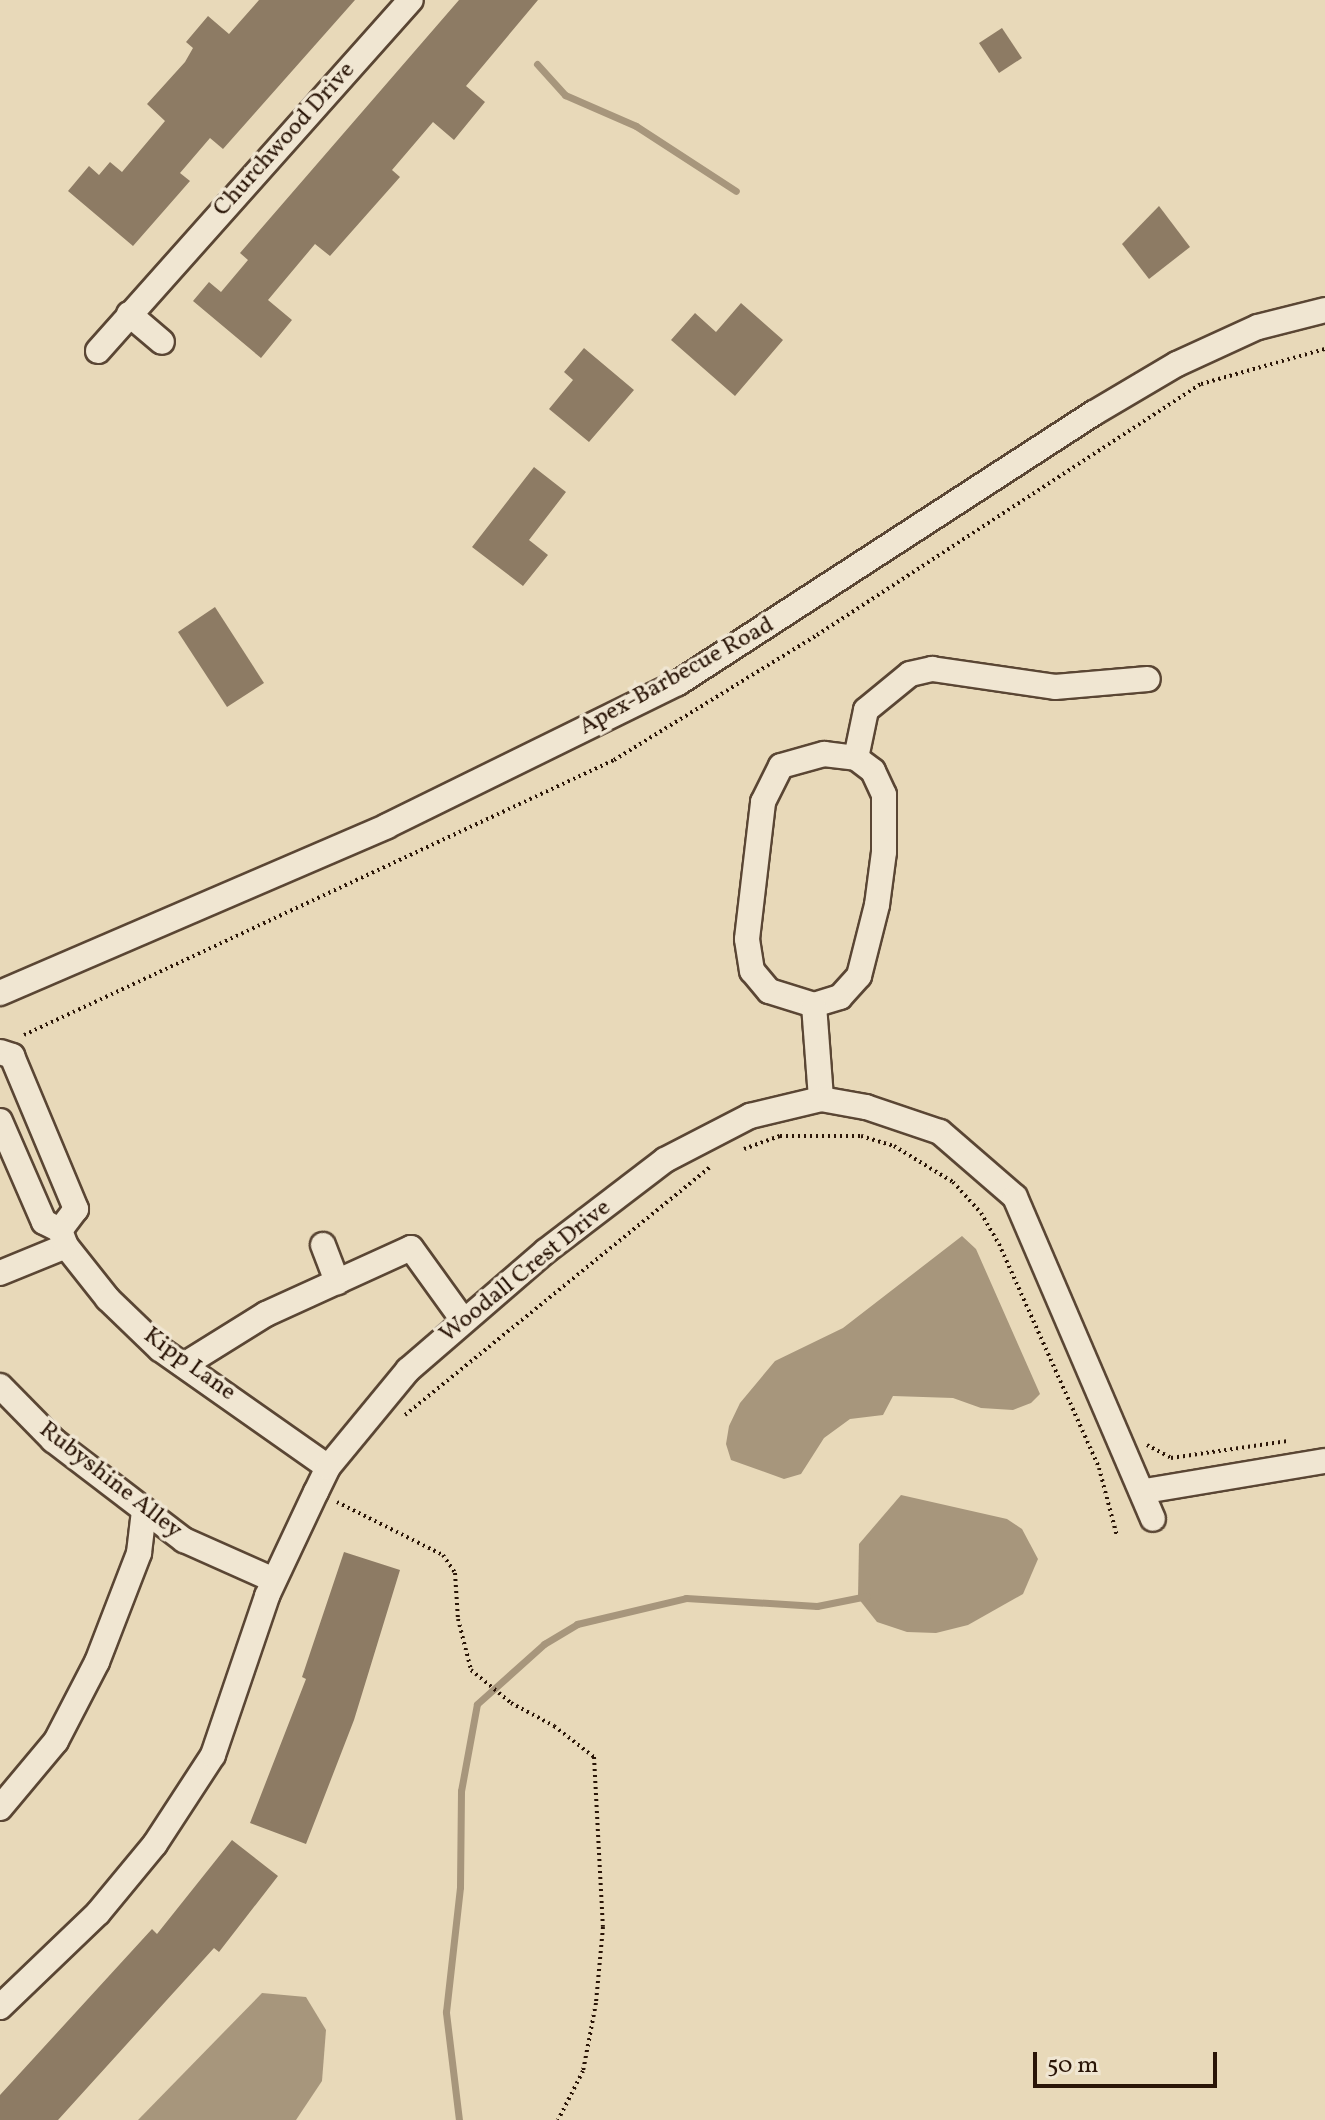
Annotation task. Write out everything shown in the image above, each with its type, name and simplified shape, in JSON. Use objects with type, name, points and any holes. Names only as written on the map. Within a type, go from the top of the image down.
[{"type":"street","name":"Churchwood Drive","points":[[98,351],[158,280],[411,0]]},
{"type":"street","name":"Apex-Barbecue Road","points":[[0,993],[373,833],[678,683],[1165,371],[1258,327],[1325,310]]},
{"type":"street","points":[[129,314],[162,342]]},
{"type":"street","points":[[856,758],[866,710],[910,674],[932,669],[1055,687],[1148,679]]},
{"type":"street","points":[[824,754],[856,758],[873,771],[884,795],[877,905],[859,976],[840,997],[814,1005],[793,1003],[769,991],[752,971],[747,939],[763,802],[781,766],[797,758],[824,754]]},
{"type":"street","points":[[814,1005],[821,1099]]},
{"type":"street","points":[[0,1052],[12,1056],[76,1209],[63,1238],[0,1273]]},
{"type":"street","name":"Woodall Crest Drive","points":[[0,2007],[98,1913],[164,1832],[213,1755],[274,1580],[328,1467],[408,1370],[463,1320],[665,1160],[750,1116],[821,1099],[866,1107],[940,1132],[1015,1197],[1145,1491],[1153,1519]]},
{"type":"street","name":"Kipp Lane","points":[[0,1121],[44,1222],[63,1238],[108,1299],[184,1365],[328,1467]]},
{"type":"street","points":[[323,1245],[337,1282]]},
{"type":"street","points":[[184,1365],[266,1314],[411,1248],[463,1320]]},
{"type":"street","name":"Rubyshine Alley","points":[[0,1386],[53,1440],[184,1540],[274,1580]]},
{"type":"street","points":[[1145,1491],[1325,1461]]},
{"type":"street","points":[[0,1808],[56,1741],[97,1662],[139,1553],[144,1511]]},
{"type":"path","points":[[740,1150],[780,1136],[861,1136],[927,1163],[953,1182],[981,1213],[999,1244],[1099,1468],[1117,1536]]},
{"type":"path","points":[[403,1416],[720,1161]]},
{"type":"path","points":[[1138,1450],[1150,1444],[1171,1458],[1299,1440]]},
{"type":"path","points":[[336,1502],[443,1555],[455,1573],[458,1619],[471,1670],[507,1700],[554,1726],[594,1757],[603,1927],[597,1988],[583,2071],[558,2120]]},
{"type":"shaded area","points":[[962,1236],[976,1249],[1040,1394],[1031,1403],[1013,1410],[981,1408],[953,1398],[893,1396],[883,1415],[850,1419],[824,1438],[801,1474],[784,1479],[731,1460],[726,1444],[729,1426],[740,1403],[775,1361],[843,1328]]},
{"type":"shaded area","points":[[901,1495],[1007,1519],[1022,1529],[1038,1559],[1023,1594],[968,1625],[936,1633],[907,1632],[877,1622],[858,1598],[859,1544]]},
{"type":"shaded area","points":[[262,1993],[306,1997],[326,2030],[322,2081],[296,2120],[138,2120]]},
{"type":"building","points":[[259,0],[355,0],[223,149],[210,138],[180,173],[190,181],[133,246],[68,191],[89,166],[99,175],[110,162],[122,172],[165,121],[147,104],[185,62],[193,48],[186,42],[208,16],[229,34]]},
{"type":"building","points":[[459,0],[538,0],[466,86],[485,102],[454,140],[433,122],[392,170],[400,177],[330,256],[315,244],[268,300],[292,320],[261,358],[193,301],[209,282],[221,292],[248,260],[240,253]]},
{"type":"building","points":[[1002,28],[1022,58],[999,73],[979,43]]},
{"type":"building","points":[[1159,206],[1190,247],[1149,279],[1122,244]]},
{"type":"building","points":[[741,303],[783,340],[735,396],[671,340],[695,313],[716,332]]},
{"type":"building","points":[[584,348],[634,390],[589,442],[549,409],[573,380],[564,372]]},
{"type":"building","points":[[534,467],[566,492],[529,540],[548,555],[523,586],[472,547]]},
{"type":"building","points":[[215,607],[264,683],[227,707],[178,632]]},
{"type":"building","points":[[344,1552],[400,1570],[354,1720],[306,1844],[250,1823],[306,1679],[302,1677]]},
{"type":"building","points":[[232,1840],[278,1876],[219,1952],[214,1948],[58,2120],[0,2120],[0,2095],[152,1929],[157,1934]]},
{"type":"waterway","points":[[537,64],[565,95],[636,126],[736,191]]},
{"type":"waterway","points":[[459,2120],[446,2012],[460,1887],[461,1791],[477,1704],[544,1644],[577,1624],[686,1598],[817,1606],[867,1596]]}]
